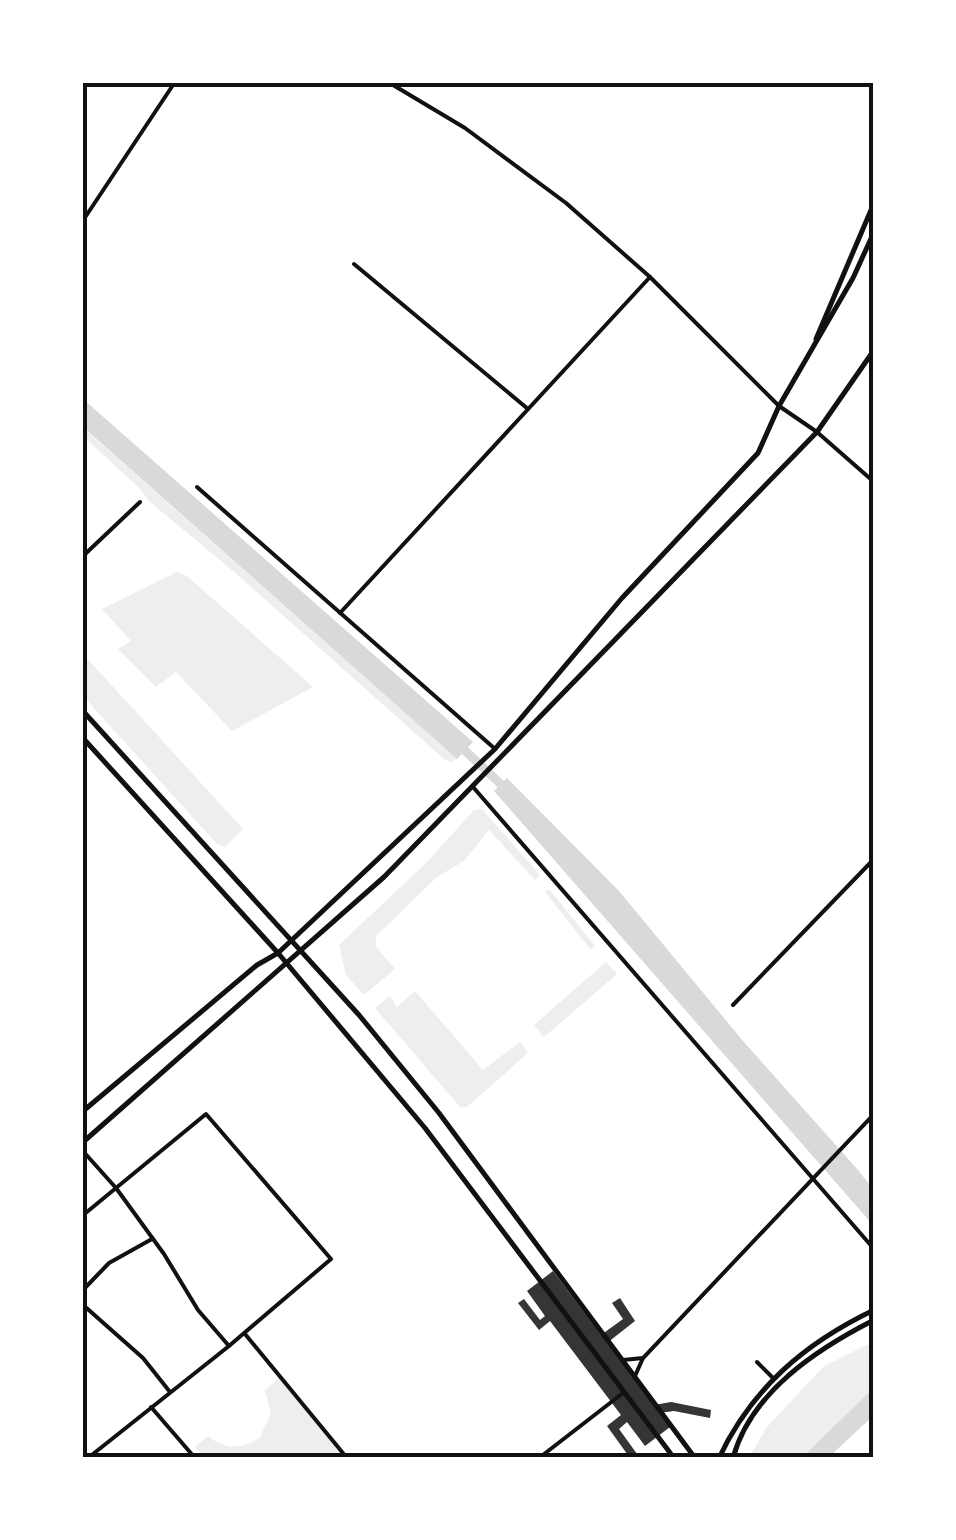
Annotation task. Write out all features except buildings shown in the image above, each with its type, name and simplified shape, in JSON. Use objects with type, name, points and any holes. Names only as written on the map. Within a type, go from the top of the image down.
[{"type":"main road","points":[[808,358],[874,204]]},
{"type":"main road","points":[[82,1112],[292,940],[495,749],[622,598],[758,454],[779,406],[854,278],[874,232]]},
{"type":"main road","points":[[82,1146],[384,877],[465,796],[817,432],[874,353]]},
{"type":"main road","points":[[82,710],[303,950],[439,1113],[695,1458]]},
{"type":"main road","points":[[82,737],[278,952],[424,1128],[674,1458]]},
{"type":"main road","points":[[719,1458],[740,1417],[772,1378],[803,1351],[874,1310]]},
{"type":"main road","points":[[734,1458],[759,1407],[777,1388],[820,1349],[874,1320]]},
{"type":"street","points":[[82,222],[175,82]]},
{"type":"street","points":[[388,82],[516,163],[650,277],[779,406],[817,432],[874,482]]},
{"type":"street","points":[[354,264],[528,409]]},
{"type":"street","points":[[340,613],[650,277]]},
{"type":"street","points":[[198,487],[495,749]]},
{"type":"street","points":[[82,557],[140,502]]},
{"type":"street","points":[[473,786],[874,1249]]},
{"type":"street","points":[[733,1005],[874,859]]},
{"type":"street","points":[[82,1216],[206,1114],[330,1258],[229,1346],[88,1458]]},
{"type":"street","points":[[635,1376],[643,1358],[874,1114]]},
{"type":"street","points":[[82,1146],[116,1188],[198,1310],[229,1346]]},
{"type":"street","points":[[82,1290],[109,1263],[152,1239]]},
{"type":"street","points":[[82,1304],[143,1358],[170,1392]]},
{"type":"street","points":[[244,1333],[347,1457]]},
{"type":"street","points":[[622,1360],[643,1358]]},
{"type":"street","points":[[757,1362],[772,1378]]},
{"type":"street","points":[[544,1456],[624,1392]]},
{"type":"street","points":[[151,1407],[195,1458]]},
{"type":"shaded area","points":[[83,399],[473,742],[457,759],[83,427]]},
{"type":"shaded area","points":[[82,427],[457,759],[445,760],[150,502],[83,436]]},
{"type":"shaded area","points":[[177,572],[187,576],[313,687],[232,731],[176,672],[156,687],[118,649],[131,641],[102,609]]},
{"type":"shaded area","points":[[83,654],[243,829],[225,847],[217,844],[83,696]]},
{"type":"shaded area","points":[[507,778],[619,891],[743,1041],[858,1170],[873,1189],[873,1225],[494,791]]},
{"type":"shaded area","points":[[482,809],[540,875],[535,880],[489,830],[464,861],[437,877],[376,936],[376,947],[395,969],[364,995],[346,975],[339,945],[425,864],[474,810]]},
{"type":"shaded area","points":[[549,889],[595,946],[590,949],[545,892]]},
{"type":"shaded area","points":[[606,962],[617,974],[544,1037],[534,1025]]},
{"type":"shaded area","points":[[415,991],[483,1070],[520,1042],[528,1053],[467,1107],[460,1107],[375,1008],[390,996],[397,1007]]},
{"type":"shaded area","points":[[873,1342],[873,1388],[803,1457],[749,1457],[767,1427],[823,1367]]},
{"type":"shaded area","points":[[279,1378],[342,1455],[203,1457],[195,1447],[208,1436],[234,1447],[260,1437],[271,1413],[265,1390]]},
{"type":"shaded area","points":[[873,1388],[873,1416],[829,1457],[803,1457]]},
{"type":"waterway","points":[[459,745],[506,789]]}]
